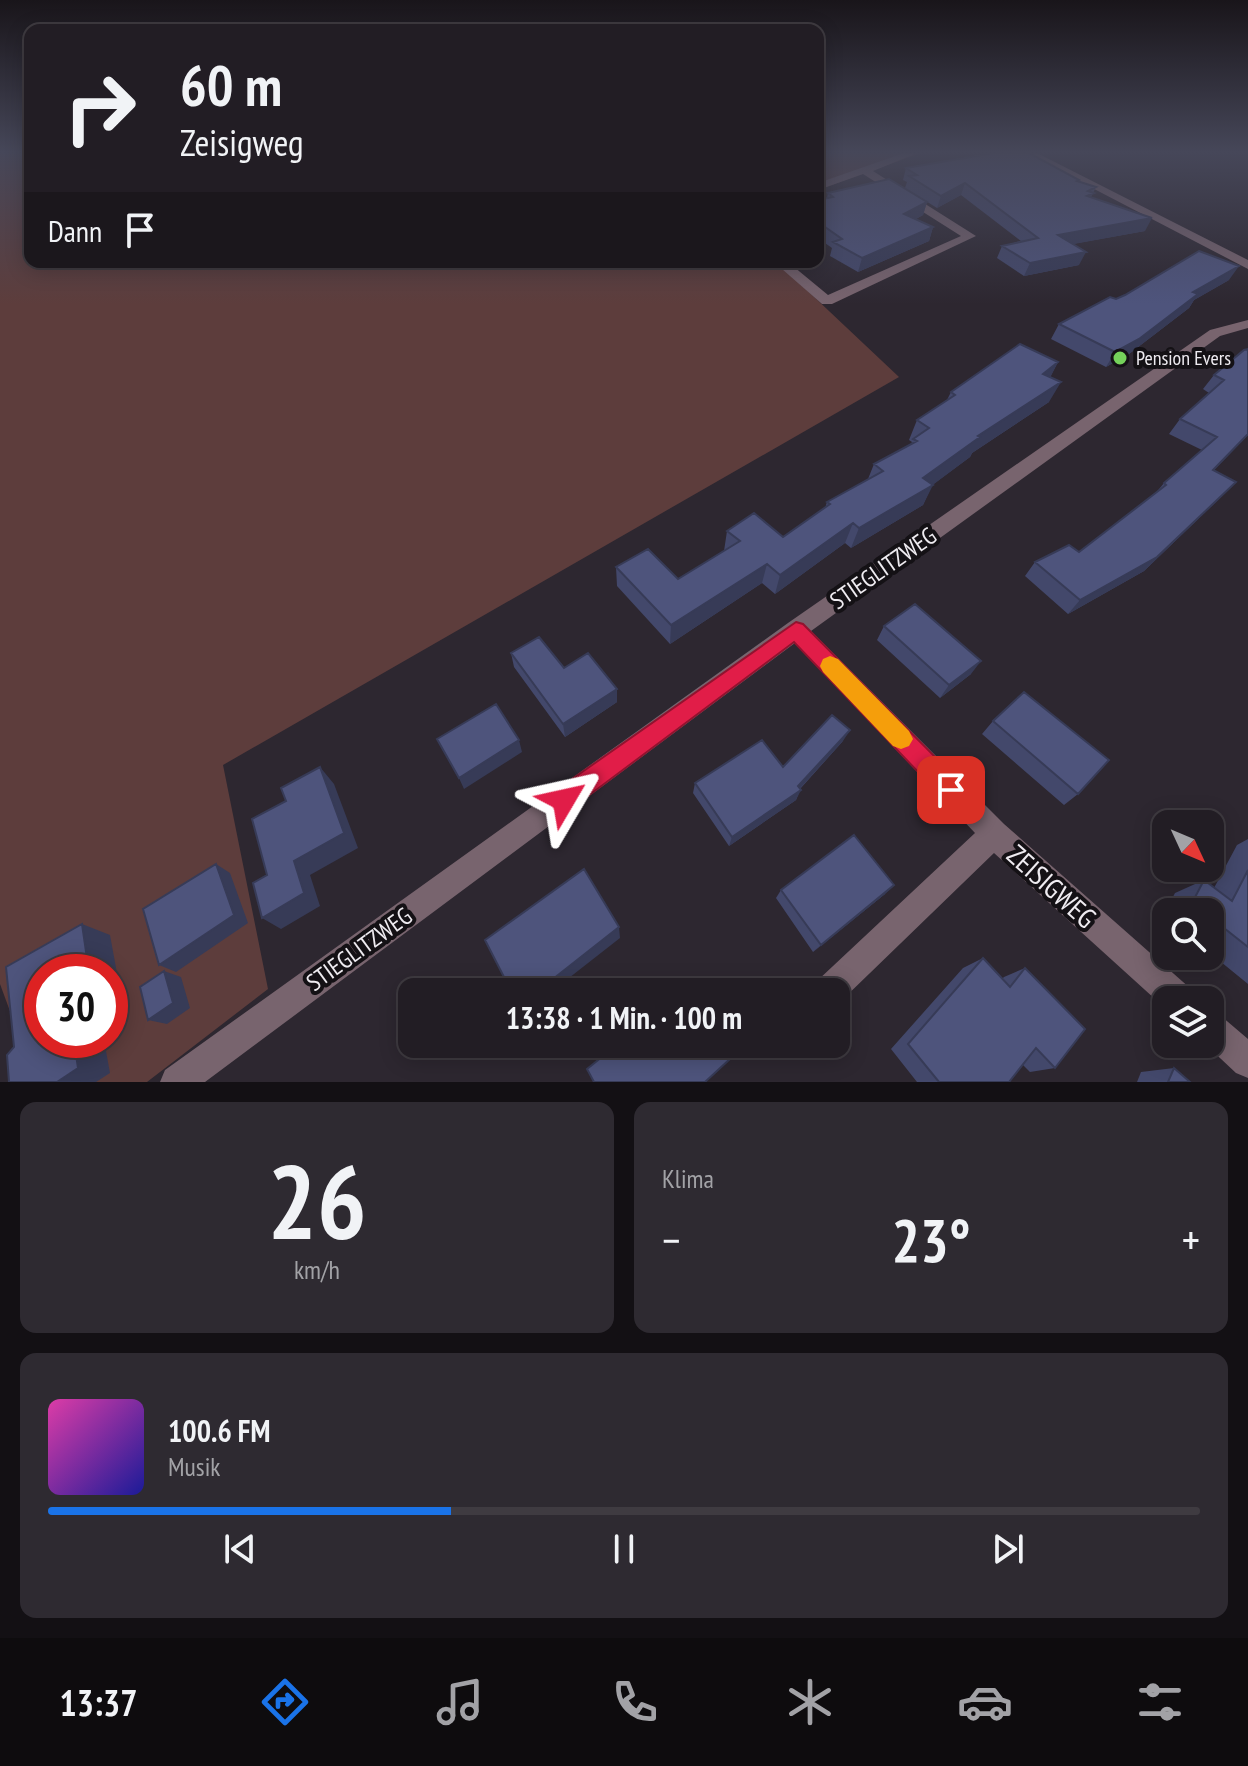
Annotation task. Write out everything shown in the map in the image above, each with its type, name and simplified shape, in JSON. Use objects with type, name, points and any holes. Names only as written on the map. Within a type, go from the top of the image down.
[{"type":"street","points":[[787,268],[827,301],[970,236],[918,203]]},
{"type":"street","points":[[1128,203],[1248,265]]},
{"type":"street","name":"STIEGLITZWEG","points":[[177,1082],[796,630],[1215,333],[1248,324]]},
{"type":"street","name":"ZEISIGWEG","points":[[796,630],[994,834],[1164,986]]},
{"type":"street","points":[[843,978],[994,834]]},
{"type":"street","points":[[1224,1040],[1248,1061]]},
{"type":"shaded area","points":[[0,203],[24,203],[24,268],[783,268],[899,377],[223,765],[268,989],[147,1082],[36,1082],[27,1058],[128,1058],[128,954],[24,954],[24,1049],[0,984]]},
{"type":"building","points":[[824,203],[924,203],[904,214],[933,227],[862,258],[833,242],[842,239],[824,226]]},
{"type":"building","points":[[992,203],[1109,203],[1152,218],[1058,235],[1086,252],[1030,263],[1002,246],[1038,238]]},
{"type":"building","points":[[1199,251],[1239,266],[1193,292],[1198,294],[1139,339],[1115,352],[1059,324],[1110,297],[1116,299],[1125,295]]},
{"type":"building","points":[[1020,344],[1058,362],[1043,374],[1061,382],[978,436],[923,478],[933,485],[859,528],[853,523],[780,575],[767,564],[671,625],[616,567],[648,549],[678,579],[740,541],[727,531],[754,513],[783,537],[830,504],[827,502],[883,471],[874,464],[917,441],[913,439],[929,428],[917,420],[955,395],[951,392]]},
{"type":"building","points":[[1248,349],[1248,434],[1213,470],[1236,482],[1157,557],[1080,600],[1035,562],[1069,545],[1079,552],[1166,485],[1164,483],[1217,437],[1180,419],[1224,380],[1214,375]]},
{"type":"building","points":[[915,604],[981,661],[949,685],[884,626]]},
{"type":"building","points":[[539,637],[564,668],[588,653],[617,689],[563,724],[511,653]]},
{"type":"building","points":[[1024,692],[1109,760],[1078,794],[993,721]]},
{"type":"building","points":[[496,704],[519,740],[459,778],[437,739]]},
{"type":"building","points":[[832,715],[850,730],[798,786],[801,790],[732,837],[695,783],[762,740],[783,767]]},
{"type":"building","points":[[320,767],[344,833],[294,861],[304,893],[262,918],[253,883],[267,875],[252,819],[286,801],[281,788]]},
{"type":"building","points":[[854,835],[894,885],[821,945],[781,890]]},
{"type":"building","points":[[216,864],[234,915],[159,965],[143,909]]},
{"type":"building","points":[[584,869],[619,927],[554,978],[504,978],[485,940]]},
{"type":"building","points":[[1248,870],[1248,947],[1224,928],[1224,898],[1195,898],[1203,882],[1207,882],[1232,901]]},
{"type":"building","points":[[82,924],[86,954],[29,954]]},
{"type":"building","points":[[24,957],[24,1058],[77,1058],[78,1068],[57,1082],[9,1082],[7,1055],[14,1047],[6,967]]},
{"type":"building","points":[[983,958],[1010,987],[1025,968],[1085,1029],[1055,1068],[1036,1048],[1009,1082],[939,1082],[908,1044]]},
{"type":"building","points":[[164,971],[173,1003],[148,1020],[140,987]]},
{"type":"building","points":[[601,1058],[731,1058],[705,1082],[594,1082],[587,1069]]},
{"type":"building","points":[[1174,1068],[1190,1082],[1168,1082]]},
{"type":"slow traffic","points":[[830,666],[901,739]]},
{"type":"place","name":"Pension Evers","points":[[1120,358]]},
{"type":"route","points":[[564,800],[796,630],[951,790]]}]
